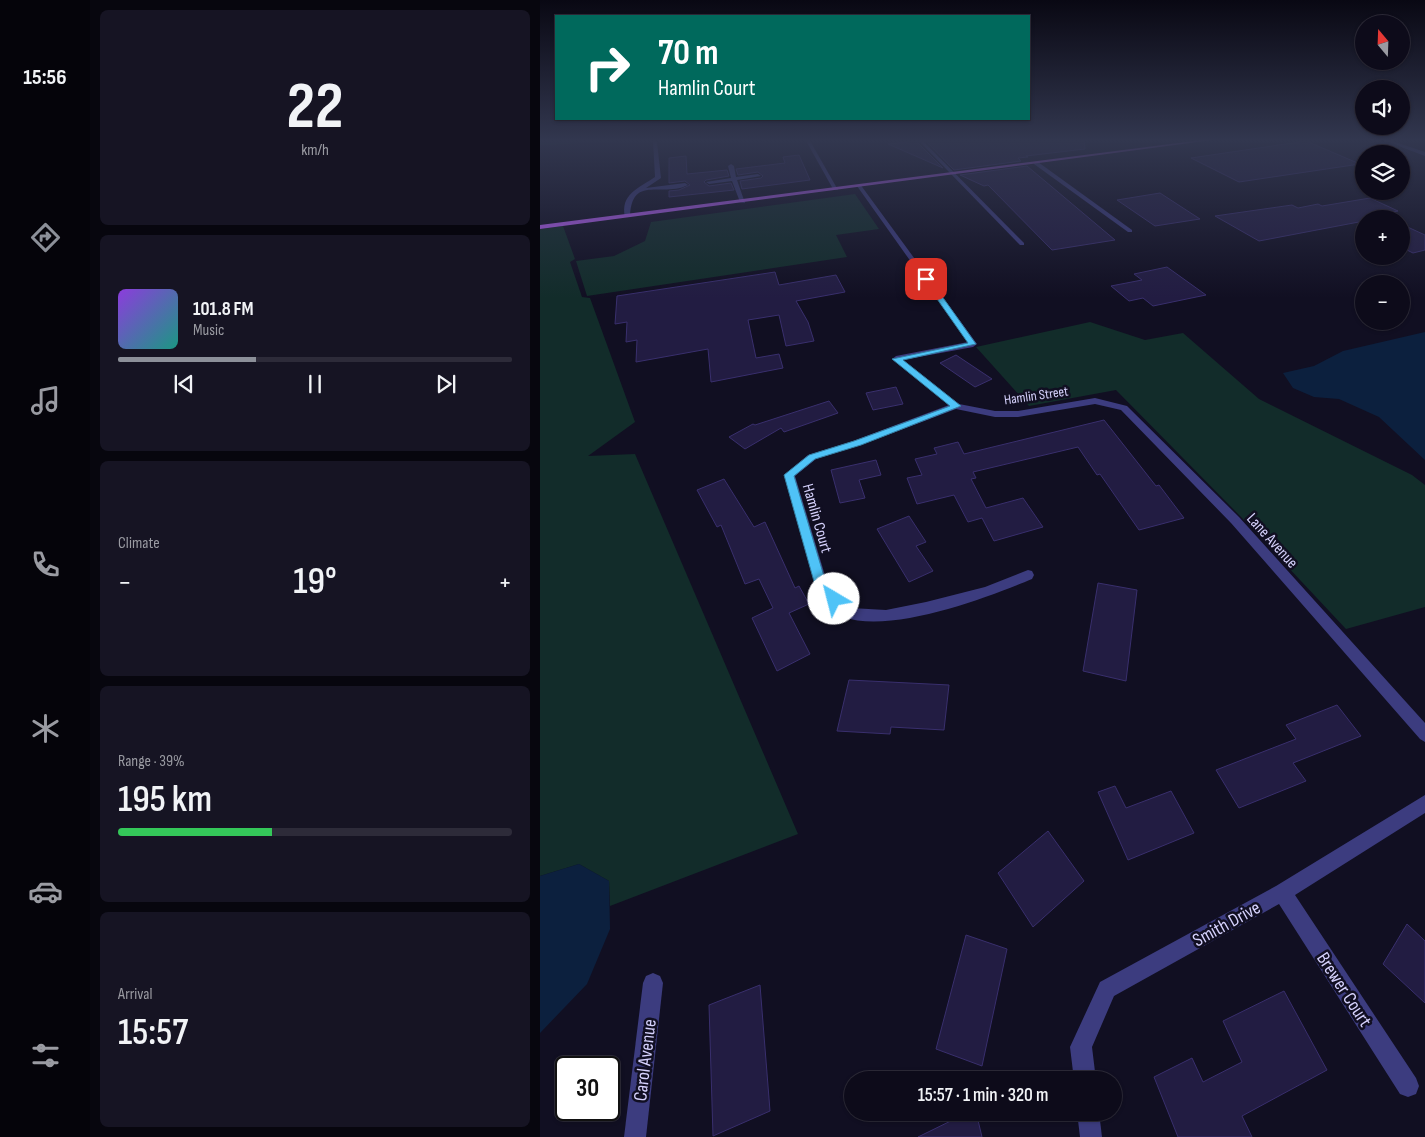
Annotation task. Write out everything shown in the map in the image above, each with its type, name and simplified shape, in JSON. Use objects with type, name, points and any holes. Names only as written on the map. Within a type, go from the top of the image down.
[{"type":"main road","points":[[540,227],[814,192]]},
{"type":"street","points":[[627,216],[627,201],[629,195],[634,192]]},
{"type":"street","points":[[739,192],[743,202]]},
{"type":"street","name":"Hamlin Street","points":[[864,192],[973,344],[896,359],[956,406],[981,413],[1018,414],[1077,403]]},
{"type":"street","points":[[972,192],[1022,244]]},
{"type":"street","points":[[1076,192],[1130,231]]},
{"type":"street","name":"Lane Avenue","points":[[1077,403],[1107,402],[1124,408],[1131,414],[1234,520],[1425,734]]},
{"type":"street","name":"Hamlin Court","points":[[956,406],[857,443],[812,457],[789,475],[821,585],[848,613],[886,616],[987,592],[1028,575]]},
{"type":"street","name":"Smith Drive","points":[[1084,1071],[1081,1047],[1107,989],[1282,892],[1425,803]]},
{"type":"street","name":"Brewer Court","points":[[1282,892],[1408,1086]]},
{"type":"street","name":"Carol Avenue","points":[[635,1137],[652,983]]},
{"type":"street","points":[[1089,1121],[1090,1137]]},
{"type":"green space","points":[[855,194],[879,229],[836,235],[847,257],[587,296],[576,261],[614,256],[645,241],[651,222]]},
{"type":"green space","points":[[563,226],[575,259],[570,262],[582,297],[590,298],[635,422],[588,456],[635,454],[798,834],[610,906],[609,881],[579,864],[540,876],[540,229]]},
{"type":"green space","points":[[1090,322],[1145,340],[1183,333],[1259,399],[1412,475],[1425,485],[1425,607],[1346,629],[1242,518],[1116,390],[1029,406],[976,347]]},
{"type":"water","points":[[1425,332],[1425,460],[1379,417],[1339,399],[1314,397],[1293,388],[1283,373],[1314,366],[1343,351]]},
{"type":"water","points":[[579,864],[609,881],[610,929],[587,984],[540,1033],[540,876]]},
{"type":"building","points":[[669,192],[715,192],[669,197]]},
{"type":"building","points":[[995,192],[1058,192],[1115,240],[1052,250]]},
{"type":"building","points":[[1160,193],[1200,219],[1155,226],[1117,200]]},
{"type":"building","points":[[1358,200],[1374,200],[1396,210],[1355,210],[1355,223],[1259,241],[1215,216],[1292,205],[1298,208],[1318,204],[1322,206]]},
{"type":"building","points":[[1410,228],[1425,235],[1425,250],[1413,253],[1410,252]]},
{"type":"building","points":[[1167,267],[1206,295],[1153,306],[1143,298],[1129,301],[1111,286],[1142,280],[1134,274]]},
{"type":"building","points":[[775,272],[779,285],[836,275],[845,292],[796,301],[808,322],[814,341],[786,346],[779,315],[748,320],[756,358],[779,354],[783,368],[711,382],[708,349],[636,362],[637,340],[626,342],[627,322],[615,324],[617,296]]},
{"type":"building","points":[[956,355],[992,379],[975,387],[940,363]]},
{"type":"building","points":[[896,387],[903,404],[873,410],[866,393]]},
{"type":"building","points":[[829,401],[838,413],[784,432],[781,428],[745,449],[729,437],[753,424],[755,425]]},
{"type":"building","points":[[1104,420],[1156,486],[1159,485],[1184,518],[1139,530],[1100,474],[1097,475],[1078,447],[973,472],[976,478],[971,479],[986,508],[1023,498],[1043,527],[994,541],[982,518],[968,522],[954,495],[917,504],[907,478],[922,475],[915,459],[937,454],[934,448],[958,442],[964,454]]},
{"type":"building","points":[[876,460],[881,475],[859,480],[865,498],[840,503],[831,470]]},
{"type":"building","points":[[724,479],[754,527],[765,522],[795,588],[799,586],[809,604],[789,613],[810,654],[777,671],[752,618],[773,608],[759,579],[745,584],[721,525],[717,527],[697,490]]},
{"type":"building","points":[[909,516],[926,542],[916,546],[933,571],[909,582],[877,529]]},
{"type":"building","points":[[1098,583],[1137,590],[1126,681],[1083,671]]},
{"type":"building","points":[[849,680],[949,685],[944,730],[891,727],[890,734],[837,731]]},
{"type":"building","points":[[1337,705],[1361,736],[1293,763],[1306,781],[1239,808],[1216,770],[1296,739],[1286,725]]},
{"type":"building","points":[[1115,786],[1126,808],[1171,791],[1194,833],[1128,860],[1098,792]]},
{"type":"building","points":[[1048,831],[1084,881],[1033,927],[998,873]]},
{"type":"building","points":[[1407,924],[1425,941],[1425,1003],[1383,964]]},
{"type":"building","points":[[966,935],[1007,949],[982,1066],[936,1049]]},
{"type":"building","points":[[760,985],[770,1111],[713,1136],[709,1005]]},
{"type":"building","points":[[1284,991],[1327,1070],[1242,1116],[1252,1137],[1178,1137],[1154,1077],[1192,1058],[1203,1082],[1242,1062],[1223,1021]]},
{"type":"building","points":[[951,1121],[978,1121],[982,1137],[918,1137]]},
{"type":"route","points":[[834,599],[821,585],[789,475],[812,457],[857,443],[956,406],[896,359],[973,344],[926,279]]}]
